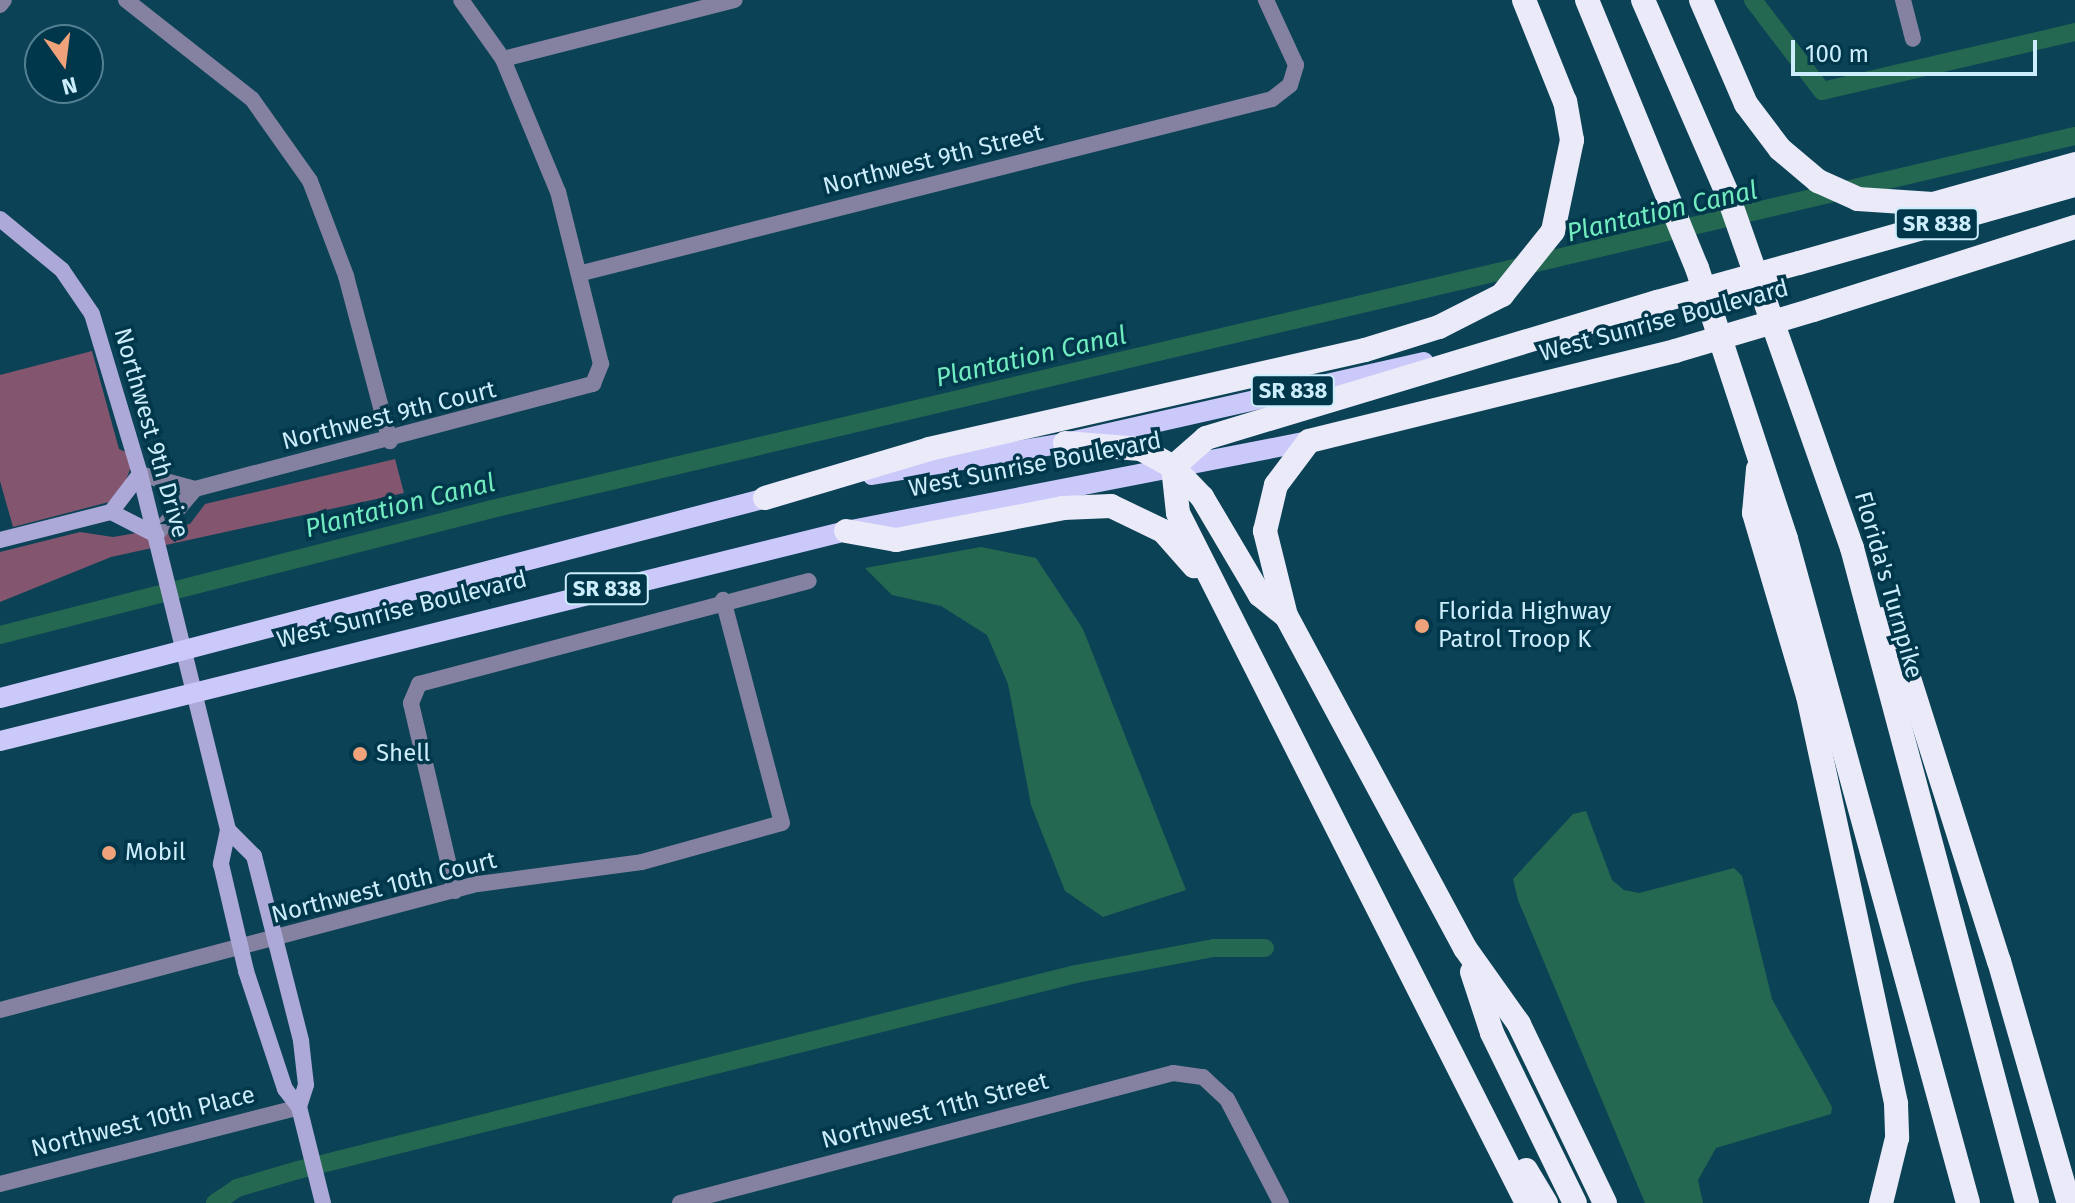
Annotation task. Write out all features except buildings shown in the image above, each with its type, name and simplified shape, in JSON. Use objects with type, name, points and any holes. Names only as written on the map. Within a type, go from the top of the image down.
[{"type":"highway","points":[[765,498],[929,449],[1439,327],[1502,295],[1534,264],[1565,191],[1572,140],[1565,102],[1524,0]]},
{"type":"highway","points":[[1587,0],[1697,268],[1759,458],[1968,1203]]},
{"type":"highway","name":"Florida's Turnpike","points":[[1643,0],[1727,193],[1852,548],[2027,1203]]},
{"type":"highway","points":[[1701,0],[1746,104],[1780,149],[1818,181],[1858,199],[1901,204],[1967,197],[2075,164]]},
{"type":"highway","name":"West Sunrise Boulevard","points":[[1521,339],[2075,185]]},
{"type":"highway","name":"West Sunrise Boulevard","points":[[1309,441],[1675,351],[2075,227]]},
{"type":"highway","points":[[1173,467],[1206,438],[1521,339]]},
{"type":"highway","points":[[1309,441],[1268,506],[1268,550],[1286,616],[1465,948],[1519,1024],[1605,1203]]},
{"type":"highway","points":[[1065,443],[1141,449],[1173,467],[1202,497],[1260,595],[1286,616]]},
{"type":"highway","points":[[1759,458],[1754,513],[1808,696],[1896,1104],[1897,1138],[1881,1203]]},
{"type":"highway","points":[[1173,467],[1178,513],[1213,586],[1247,639],[1489,1115],[1527,1203]]},
{"type":"highway","points":[[846,531],[896,540],[1063,508],[1111,506],[1163,531],[1213,586]]},
{"type":"highway","points":[[1852,548],[1909,678],[2069,1203]]},
{"type":"highway","points":[[1465,948],[1492,1033],[1575,1203]]},
{"type":"highway","points":[[1489,1115],[1546,1203]]},
{"type":"main road","name":"West Sunrise Boulevard","points":[[0,698],[765,498],[1065,443],[1521,339]]},
{"type":"main road","name":"West Sunrise Boulevard","points":[[0,741],[846,531],[1309,441]]},
{"type":"street","points":[[126,0],[252,99],[310,181],[346,276],[390,441]]},
{"type":"street","points":[[461,0],[503,59],[582,273]]},
{"type":"street","points":[[503,59],[735,0]]},
{"type":"street","name":"Northwest 9th Street","points":[[582,273],[1272,99],[1290,85],[1296,65],[1266,0]]},
{"type":"street","points":[[1903,0],[1913,39]]},
{"type":"street","name":"Northwest 9th Drive","points":[[0,219],[62,270],[92,314],[140,474],[228,830]]},
{"type":"street","name":"Northwest 9th Court","points":[[140,474],[195,489],[390,441],[593,384],[601,364],[582,273]]},
{"type":"street","points":[[0,540],[111,512],[140,474]]},
{"type":"street","points":[[111,512],[156,538],[195,489]]},
{"type":"street","points":[[455,891],[411,703],[419,684],[723,600],[809,581]]},
{"type":"street","name":"Northwest 10th Court","points":[[0,1010],[275,941],[455,891],[642,862],[782,823],[723,600]]},
{"type":"street","points":[[228,830],[254,856],[301,1041],[306,1085],[299,1107]]},
{"type":"street","points":[[228,830],[221,864],[241,949],[285,1089],[299,1107],[323,1203]]},
{"type":"street","name":"Northwest 11th Street","points":[[680,1203],[1173,1073],[1203,1077],[1227,1099],[1281,1203]]},
{"type":"street","name":"Northwest 10th Place","points":[[0,1184],[299,1107]]},
{"type":"shaded area","points":[[92,351],[119,449],[135,456],[123,488],[109,502],[13,527],[0,481],[0,375]]},
{"type":"shaded area","points":[[395,459],[404,493],[111,557],[0,602],[0,552],[80,532],[113,537],[190,524],[205,504]]},
{"type":"shaded area","points":[[981,547],[1036,558],[1083,629],[1186,890],[1103,917],[1065,891],[1031,805],[1008,684],[987,635],[941,606],[892,595],[865,568]]},
{"type":"shaded area","points":[[1586,811],[1612,880],[1624,890],[1639,893],[1734,868],[1742,876],[1772,999],[1832,1107],[1831,1114],[1716,1148],[1698,1180],[1703,1203],[1645,1203],[1518,900],[1513,879],[1573,814]]},
{"type":"waterway","points":[[1753,0],[1822,91],[2075,32]]},
{"type":"waterway","name":"Plantation Canal","points":[[0,635],[492,509],[2075,136]]},
{"type":"waterway","points":[[215,1203],[237,1188],[298,1170],[1076,974],[1214,948],[1265,948]]},
{"type":"place","name":"Florida Highway Patrol Troop K","points":[[1422,626]]},
{"type":"place","name":"Shell","points":[[360,754]]},
{"type":"place","name":"Mobil","points":[[109,853]]}]
